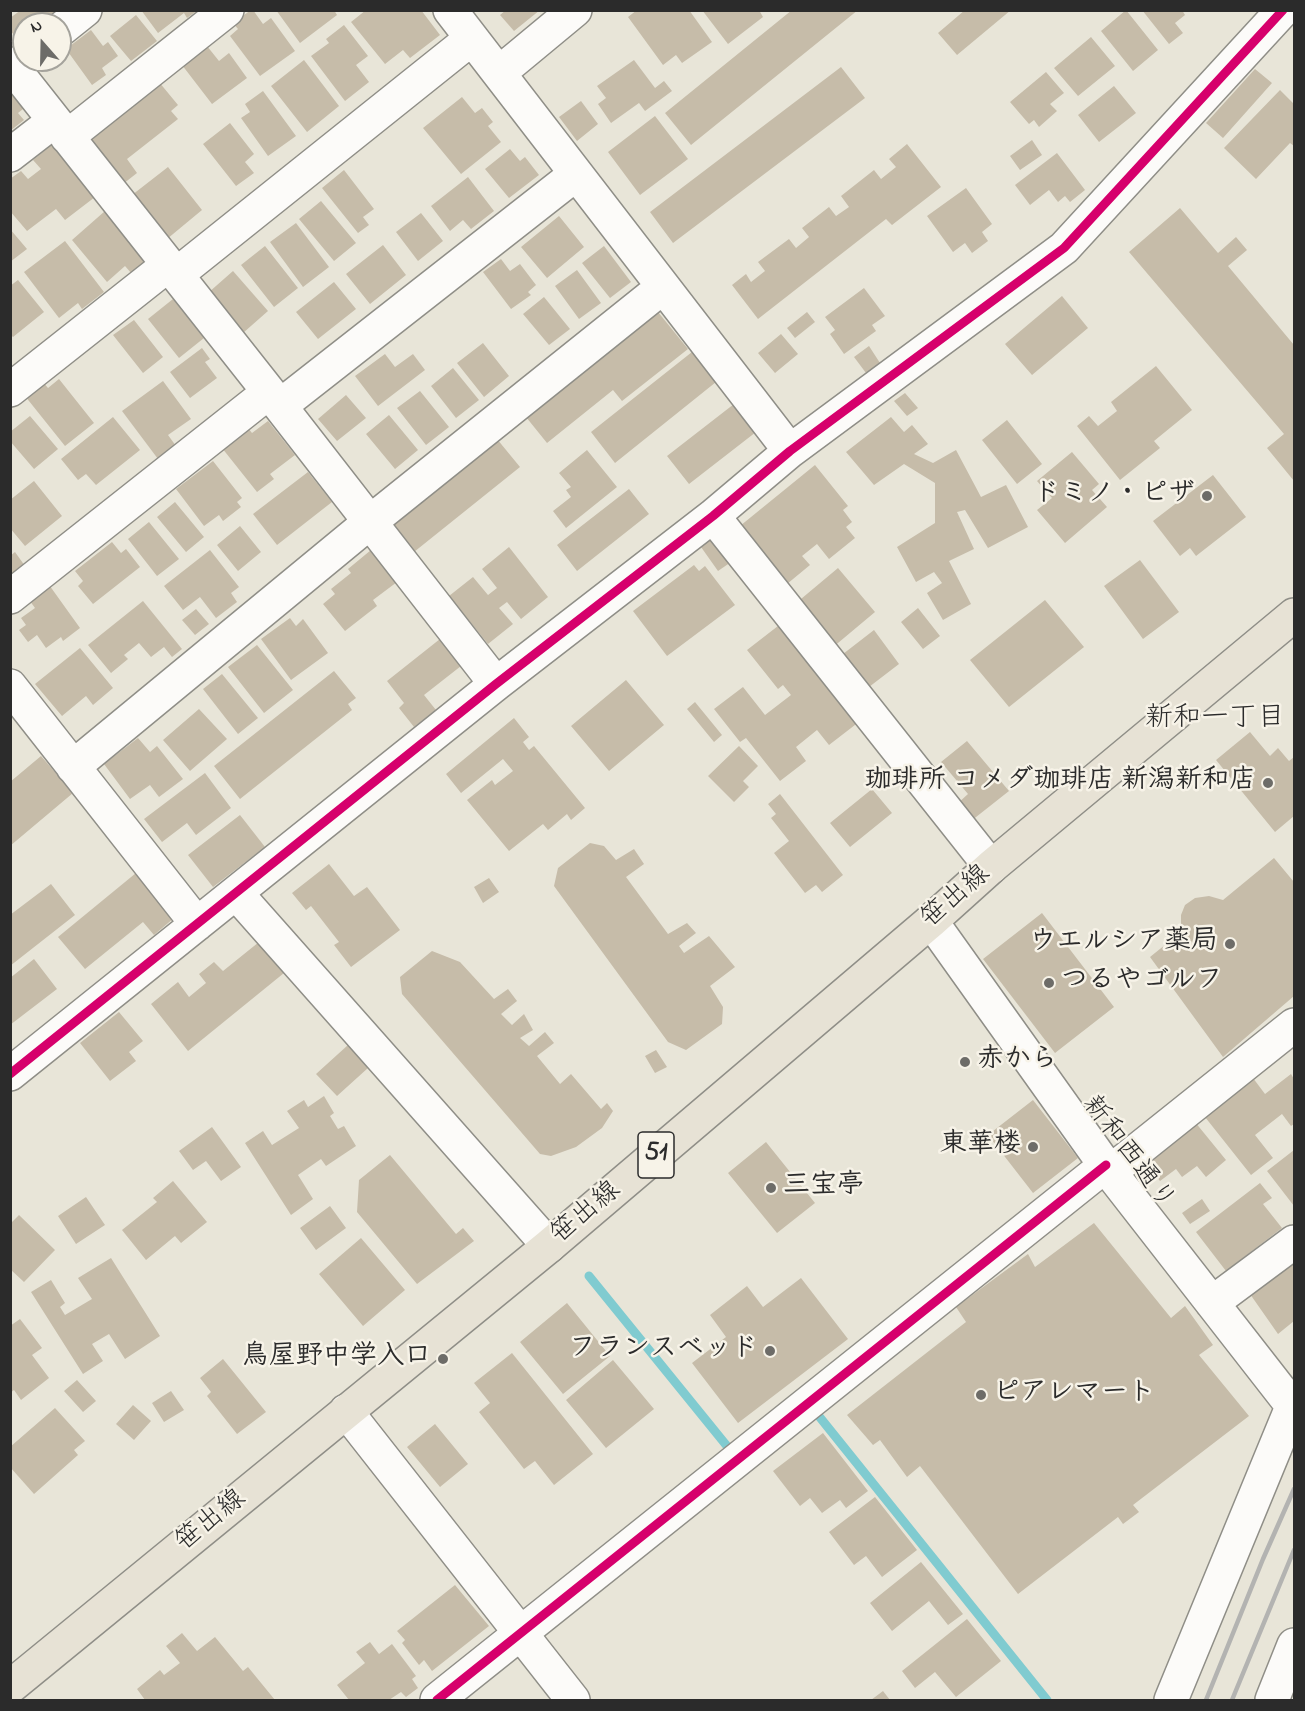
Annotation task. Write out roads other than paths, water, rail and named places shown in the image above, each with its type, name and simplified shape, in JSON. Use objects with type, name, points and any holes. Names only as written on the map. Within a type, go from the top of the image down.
[{"type":"main road","name":"笹出線","points":[[10,1687],[549,1246],[931,921],[991,867],[1294,615]]},
{"type":"street","points":[[72,20],[85,10]]},
{"type":"street","points":[[10,155],[60,129],[227,10]]},
{"type":"street","points":[[450,10],[790,451]]},
{"type":"street","points":[[499,73],[575,10]]},
{"type":"street","points":[[10,1074],[496,684],[713,516],[790,451],[1064,248],[1283,10]]},
{"type":"street","points":[[10,390],[172,270],[471,39]]},
{"type":"street","points":[[22,72],[60,129],[496,684]]},
{"type":"street","points":[[10,597],[576,174]]},
{"type":"street","points":[[73,767],[370,522],[663,287]]},
{"type":"street","points":[[713,516],[991,867]]},
{"type":"street","points":[[10,686],[197,924]]},
{"type":"street","points":[[236,892],[549,1246]]},
{"type":"street","name":"新和西通り","points":[[931,921],[1108,1169],[1294,1405]]},
{"type":"street","points":[[437,1701],[1108,1169],[1294,1025]]},
{"type":"street","points":[[1212,1303],[1294,1242]]},
{"type":"street","points":[[1171,1701],[1294,1405]]},
{"type":"street","points":[[346,1411],[573,1701]]},
{"type":"street","points":[[1272,1701],[1294,1645]]},
{"type":"waterway","points":[[589,1276],[731,1451],[736,1447]]},
{"type":"waterway","points":[[818,1415],[1047,1700]]},
{"type":"railway","points":[[1206,1700],[1294,1489]]},
{"type":"railway","points":[[1232,1700],[1294,1550]]},
{"type":"place","name":"ドミノ・ピザ","points":[[1207,496]]},
{"type":"place","name":"珈琲所 コメダ珈琲店 新潟新和店","points":[[1268,783]]},
{"type":"place","name":"ウエルシア薬局","points":[[1230,944]]},
{"type":"place","name":"つるやゴルフ","points":[[1049,983]]},
{"type":"place","name":"赤から","points":[[965,1062]]},
{"type":"place","name":"東華楼","points":[[1033,1147]]},
{"type":"place","name":"三宝亭","points":[[771,1188]]},
{"type":"place","name":"フランスベッド","points":[[770,1351]]},
{"type":"place","name":"鳥屋野中学入口","points":[[443,1359]]},
{"type":"place","name":"ピアレマート","points":[[981,1395]]},
{"type":"district","name":"新和一丁目","points":[[1215,720]]}]
